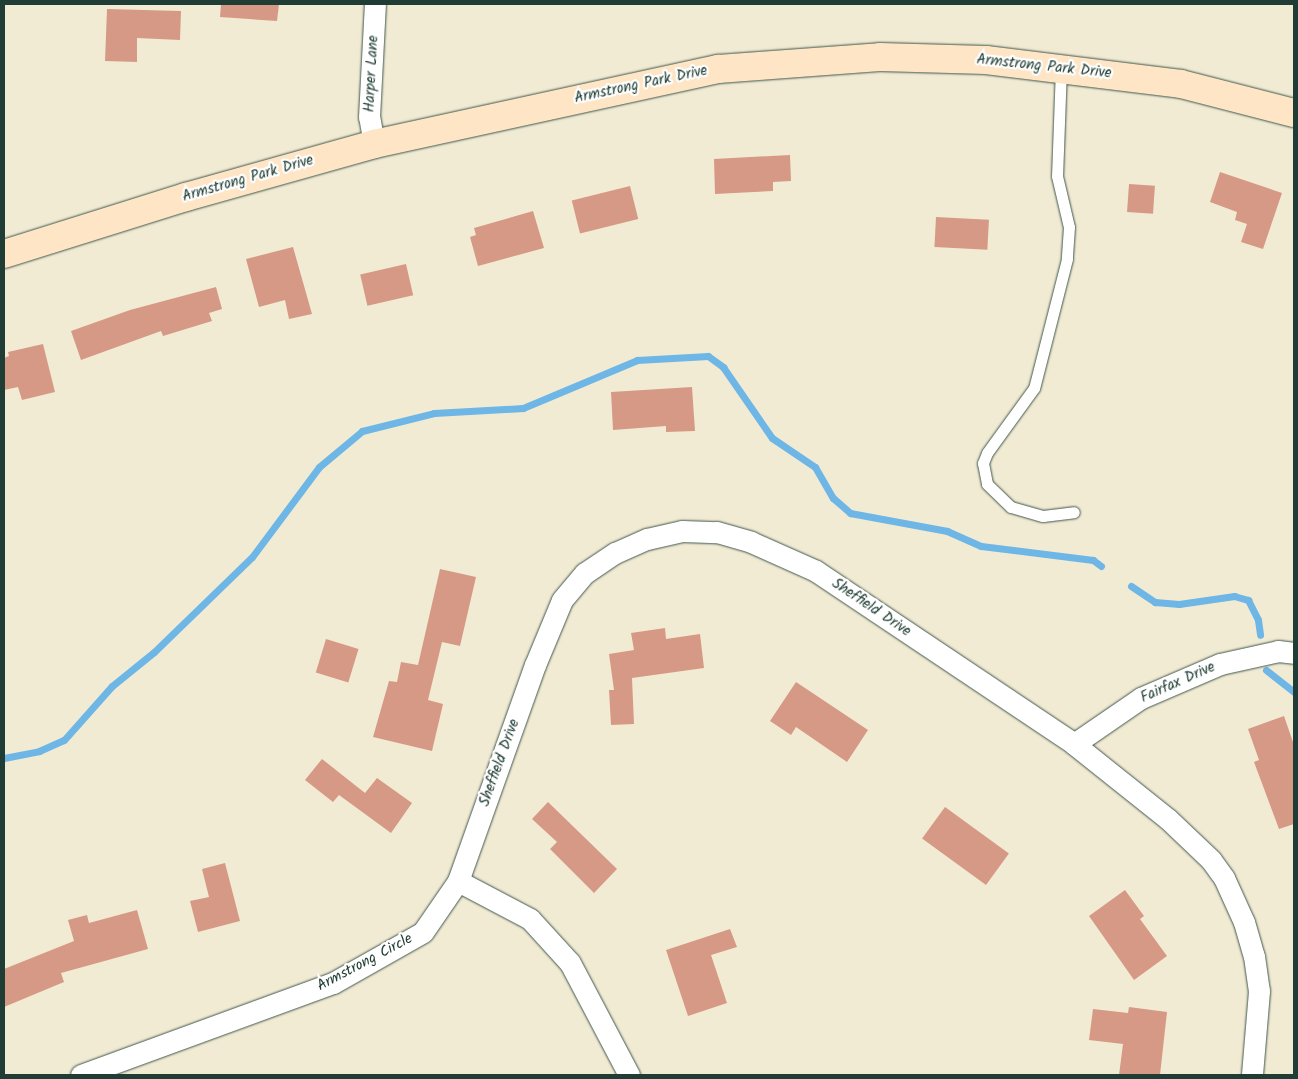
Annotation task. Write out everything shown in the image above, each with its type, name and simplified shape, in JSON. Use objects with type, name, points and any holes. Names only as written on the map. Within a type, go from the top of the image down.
[{"type":"main road","name":"Armstrong Park Drive","points":[[4,254],[186,197],[374,144],[718,69],[880,57],[986,60],[1181,84],[1294,113]]},
{"type":"street","name":"Harper Lane","points":[[374,144],[369,117],[375,4]]},
{"type":"street","name":"Sheffield Drive","points":[[458,881],[535,665],[562,600],[586,573],[615,553],[647,539],[682,531],[717,532],[751,542],[816,571],[1074,744],[1168,819],[1211,860],[1232,888],[1254,956],[1259,991],[1252,1075]]},
{"type":"street","name":"Fairfax Drive","points":[[1074,744],[1141,698],[1220,664],[1278,651],[1294,653]]},
{"type":"street","name":"Armstrong Circle","points":[[81,1075],[333,983],[423,932],[458,881]]},
{"type":"street","points":[[458,881],[530,919],[570,963],[629,1075]]},
{"type":"lane","points":[[1061,68],[1057,176],[1069,227],[1067,259],[1034,388],[987,453],[983,464],[987,484],[1011,507],[1043,516],[1074,512]]},
{"type":"building","points":[[221,4],[279,4],[277,21],[220,17]]},
{"type":"building","points":[[107,9],[181,11],[180,40],[137,38],[137,62],[105,61]]},
{"type":"building","points":[[790,155],[791,181],[773,182],[773,191],[715,194],[714,159]]},
{"type":"building","points":[[1220,172],[1282,193],[1263,249],[1241,242],[1247,224],[1235,220],[1237,212],[1210,202]]},
{"type":"building","points":[[1129,184],[1155,186],[1153,214],[1127,212]]},
{"type":"building","points":[[630,186],[638,219],[580,234],[572,201]]},
{"type":"building","points":[[533,211],[544,248],[478,266],[470,237],[476,235],[474,228]]},
{"type":"building","points":[[936,217],[989,220],[987,250],[934,247]]},
{"type":"building","points":[[293,247],[312,314],[289,319],[285,300],[259,307],[246,259]]},
{"type":"building","points":[[406,264],[413,295],[367,306],[360,275]]},
{"type":"building","points":[[216,287],[222,309],[209,313],[212,321],[163,336],[161,331],[81,360],[71,331],[130,310]]},
{"type":"building","points":[[43,344],[55,392],[22,400],[18,387],[4,390],[4,358],[9,356],[8,352]]},
{"type":"building","points":[[692,387],[695,431],[666,432],[666,426],[613,430],[611,392]]},
{"type":"building","points":[[440,569],[476,577],[460,646],[442,642],[428,700],[443,704],[432,751],[373,737],[389,681],[397,682],[401,662],[418,665]]},
{"type":"building","points":[[665,628],[666,639],[700,634],[704,668],[632,678],[634,724],[611,725],[609,690],[614,690],[609,654],[634,650],[631,633]]},
{"type":"building","points":[[326,639],[359,649],[348,682],[316,672]]},
{"type":"building","points":[[796,682],[868,730],[847,762],[796,727],[791,735],[770,721]]},
{"type":"building","points":[[1284,716],[1294,745],[1294,824],[1279,829],[1254,762],[1259,760],[1248,729]]},
{"type":"building","points":[[322,759],[365,793],[377,778],[412,803],[391,833],[339,795],[333,802],[305,780]]},
{"type":"building","points":[[548,802],[617,869],[594,893],[550,849],[557,842],[532,819]]},
{"type":"building","points":[[945,807],[1009,853],[986,885],[922,839]]},
{"type":"building","points":[[225,863],[240,921],[198,932],[190,901],[209,897],[202,869]]},
{"type":"building","points":[[1125,890],[1144,916],[1140,919],[1167,956],[1134,980],[1089,916]]},
{"type":"building","points":[[137,910],[148,949],[61,973],[64,982],[4,1007],[4,969],[74,941],[68,920],[87,915],[89,923]]},
{"type":"building","points":[[730,929],[737,947],[711,955],[727,1003],[688,1016],[666,950]]},
{"type":"building","points":[[1129,1007],[1167,1012],[1160,1075],[1119,1075],[1123,1044],[1089,1040],[1093,1009],[1128,1013]]},
{"type":"waterway","points":[[4,758],[39,751],[64,740],[112,686],[154,652],[252,557],[319,467],[362,431],[434,413],[523,408],[637,360],[708,356],[723,367],[772,438],[815,467],[833,498],[850,513],[947,531],[981,546],[1093,560],[1101,566]]},
{"type":"waterway","points":[[1131,586],[1155,602],[1179,604],[1234,596],[1248,600],[1258,620],[1260,635]]},
{"type":"waterway","points":[[1266,670],[1294,692]]}]
